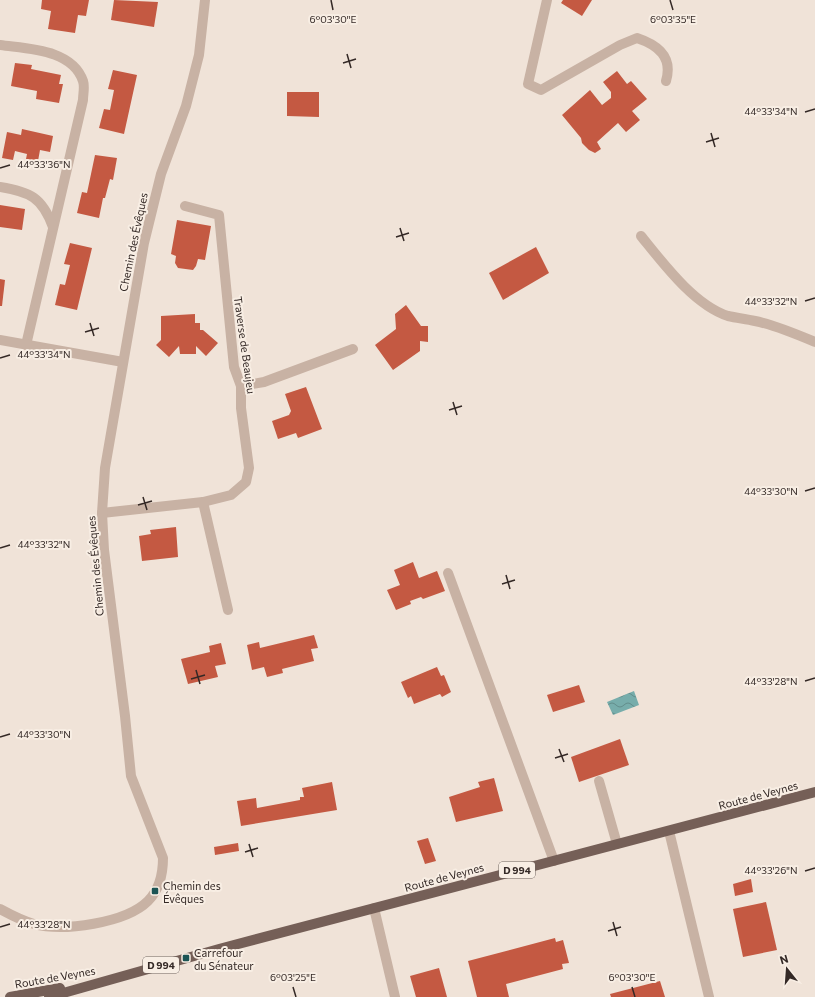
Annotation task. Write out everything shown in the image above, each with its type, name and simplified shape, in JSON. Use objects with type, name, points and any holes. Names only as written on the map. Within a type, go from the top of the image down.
[{"type":"main road","name":"Route de Veynes","points":[[49,997],[374,908],[815,792]]},
{"type":"main road","name":"Route de Veynes","points":[[10,997],[103,981]]},
{"type":"street","name":"Chemin des Évêques","points":[[0,909],[14,917],[39,925],[72,927],[98,924],[140,907],[148,901],[160,880],[163,869],[163,858],[131,776],[104,550],[102,513],[105,468],[144,243],[161,174],[190,92],[199,55],[205,0]]},
{"type":"street","points":[[547,0],[528,84],[541,90],[620,44],[637,38],[652,43],[664,54],[669,71],[666,81]]},
{"type":"street","points":[[0,45],[64,57],[77,69],[84,83],[83,100],[26,344]]},
{"type":"street","points":[[0,187],[24,191],[37,199],[48,213],[53,227]]},
{"type":"street","name":"Traverse de Beaujeu","points":[[102,513],[203,502],[231,495],[246,482],[249,468],[241,408],[241,386],[234,367],[219,216],[185,206]]},
{"type":"street","points":[[641,236],[670,271],[699,299],[727,315],[756,321],[815,342]]},
{"type":"street","points":[[0,340],[123,362]]},
{"type":"street","points":[[241,386],[264,382],[353,349]]},
{"type":"street","points":[[203,502],[228,610]]},
{"type":"street","points":[[448,573],[554,861]]},
{"type":"street","points":[[599,781],[617,844]]},
{"type":"street","points":[[669,831],[708,997]]},
{"type":"street","points":[[374,908],[396,997]]},
{"type":"water","points":[[634,691],[639,705],[613,715],[607,702]]},
{"type":"building","points":[[42,0],[89,0],[86,16],[78,15],[75,33],[48,29],[51,11],[41,9]]},
{"type":"building","points":[[114,0],[158,2],[154,27],[111,20]]},
{"type":"building","points":[[563,0],[592,0],[582,16],[561,3]]},
{"type":"building","points":[[15,63],[32,65],[31,69],[61,75],[59,84],[63,84],[59,103],[36,99],[37,91],[11,86]]},
{"type":"building","points":[[113,70],[137,75],[124,134],[99,128],[104,109],[110,110],[114,90],[108,89]]},
{"type":"building","points":[[617,71],[627,84],[631,81],[647,99],[632,111],[640,120],[626,132],[618,123],[597,142],[601,149],[595,153],[589,150],[582,143],[581,138],[562,115],[590,90],[602,105],[611,98],[611,92],[603,82]]},
{"type":"building","points":[[287,92],[319,92],[319,117],[287,116]]},
{"type":"building","points":[[22,129],[53,136],[50,152],[40,150],[38,161],[26,159],[27,154],[15,151],[13,160],[2,158],[7,132],[21,135]]},
{"type":"building","points":[[95,155],[117,158],[113,180],[110,179],[105,198],[103,198],[99,218],[77,213],[82,192],[87,193]]},
{"type":"building","points":[[0,205],[25,209],[22,230],[0,227]]},
{"type":"building","points":[[177,220],[211,226],[205,260],[198,259],[193,270],[178,268],[175,263],[176,256],[171,254]]},
{"type":"building","points":[[70,243],[92,248],[77,310],[55,305],[60,284],[65,285],[70,265],[64,264]]},
{"type":"building","points":[[536,247],[549,273],[503,300],[489,273]]},
{"type":"building","points":[[0,279],[5,280],[2,306],[0,306]]},
{"type":"building","points":[[406,305],[421,326],[428,326],[428,342],[420,341],[420,351],[393,370],[375,345],[396,329],[395,314]]},
{"type":"building","points":[[195,314],[195,323],[200,323],[200,330],[203,330],[218,343],[206,356],[196,346],[196,354],[180,354],[179,346],[169,357],[156,345],[161,340],[161,316]]},
{"type":"building","points":[[306,387],[322,429],[298,438],[296,433],[278,439],[272,421],[289,415],[291,411],[285,394]]},
{"type":"building","points":[[176,527],[178,557],[142,561],[139,536],[151,534],[150,530]]},
{"type":"building","points":[[413,562],[419,578],[437,571],[445,591],[423,599],[421,597],[410,601],[411,604],[396,610],[387,590],[400,585],[394,570]]},
{"type":"building","points":[[314,635],[318,648],[311,649],[314,661],[282,669],[283,673],[267,677],[264,667],[252,670],[247,645],[259,642],[260,648]]},
{"type":"building","points":[[221,643],[226,664],[215,666],[218,677],[188,684],[181,659],[210,652],[209,646]]},
{"type":"building","points":[[437,667],[441,676],[444,675],[451,692],[442,697],[440,694],[414,704],[411,696],[408,698],[401,682]]},
{"type":"building","points":[[579,685],[585,702],[553,712],[547,695]]},
{"type":"building","points":[[620,739],[629,765],[579,782],[571,757]]},
{"type":"building","points":[[494,778],[503,811],[456,822],[449,797],[480,787],[478,782]]},
{"type":"building","points":[[332,782],[337,810],[241,826],[237,801],[256,798],[257,808],[300,800],[300,797],[304,797],[302,788]]},
{"type":"building","points":[[428,838],[436,861],[425,864],[417,841]]},
{"type":"building","points":[[238,843],[239,851],[215,855],[214,847]]},
{"type":"building","points":[[751,879],[753,892],[735,896],[733,884]]},
{"type":"building","points":[[766,902],[777,950],[743,957],[733,909]]},
{"type":"building","points":[[555,938],[556,942],[563,940],[569,963],[562,964],[563,969],[506,984],[509,997],[477,997],[468,961]]},
{"type":"building","points":[[439,968],[447,997],[416,997],[410,976]]},
{"type":"building","points":[[660,981],[665,997],[611,997],[610,994]]},
{"type":"place","name":"Chemin des Évêques","points":[[155,891]]},
{"type":"place","name":"Carrefour du Sénateur","points":[[186,958]]}]
